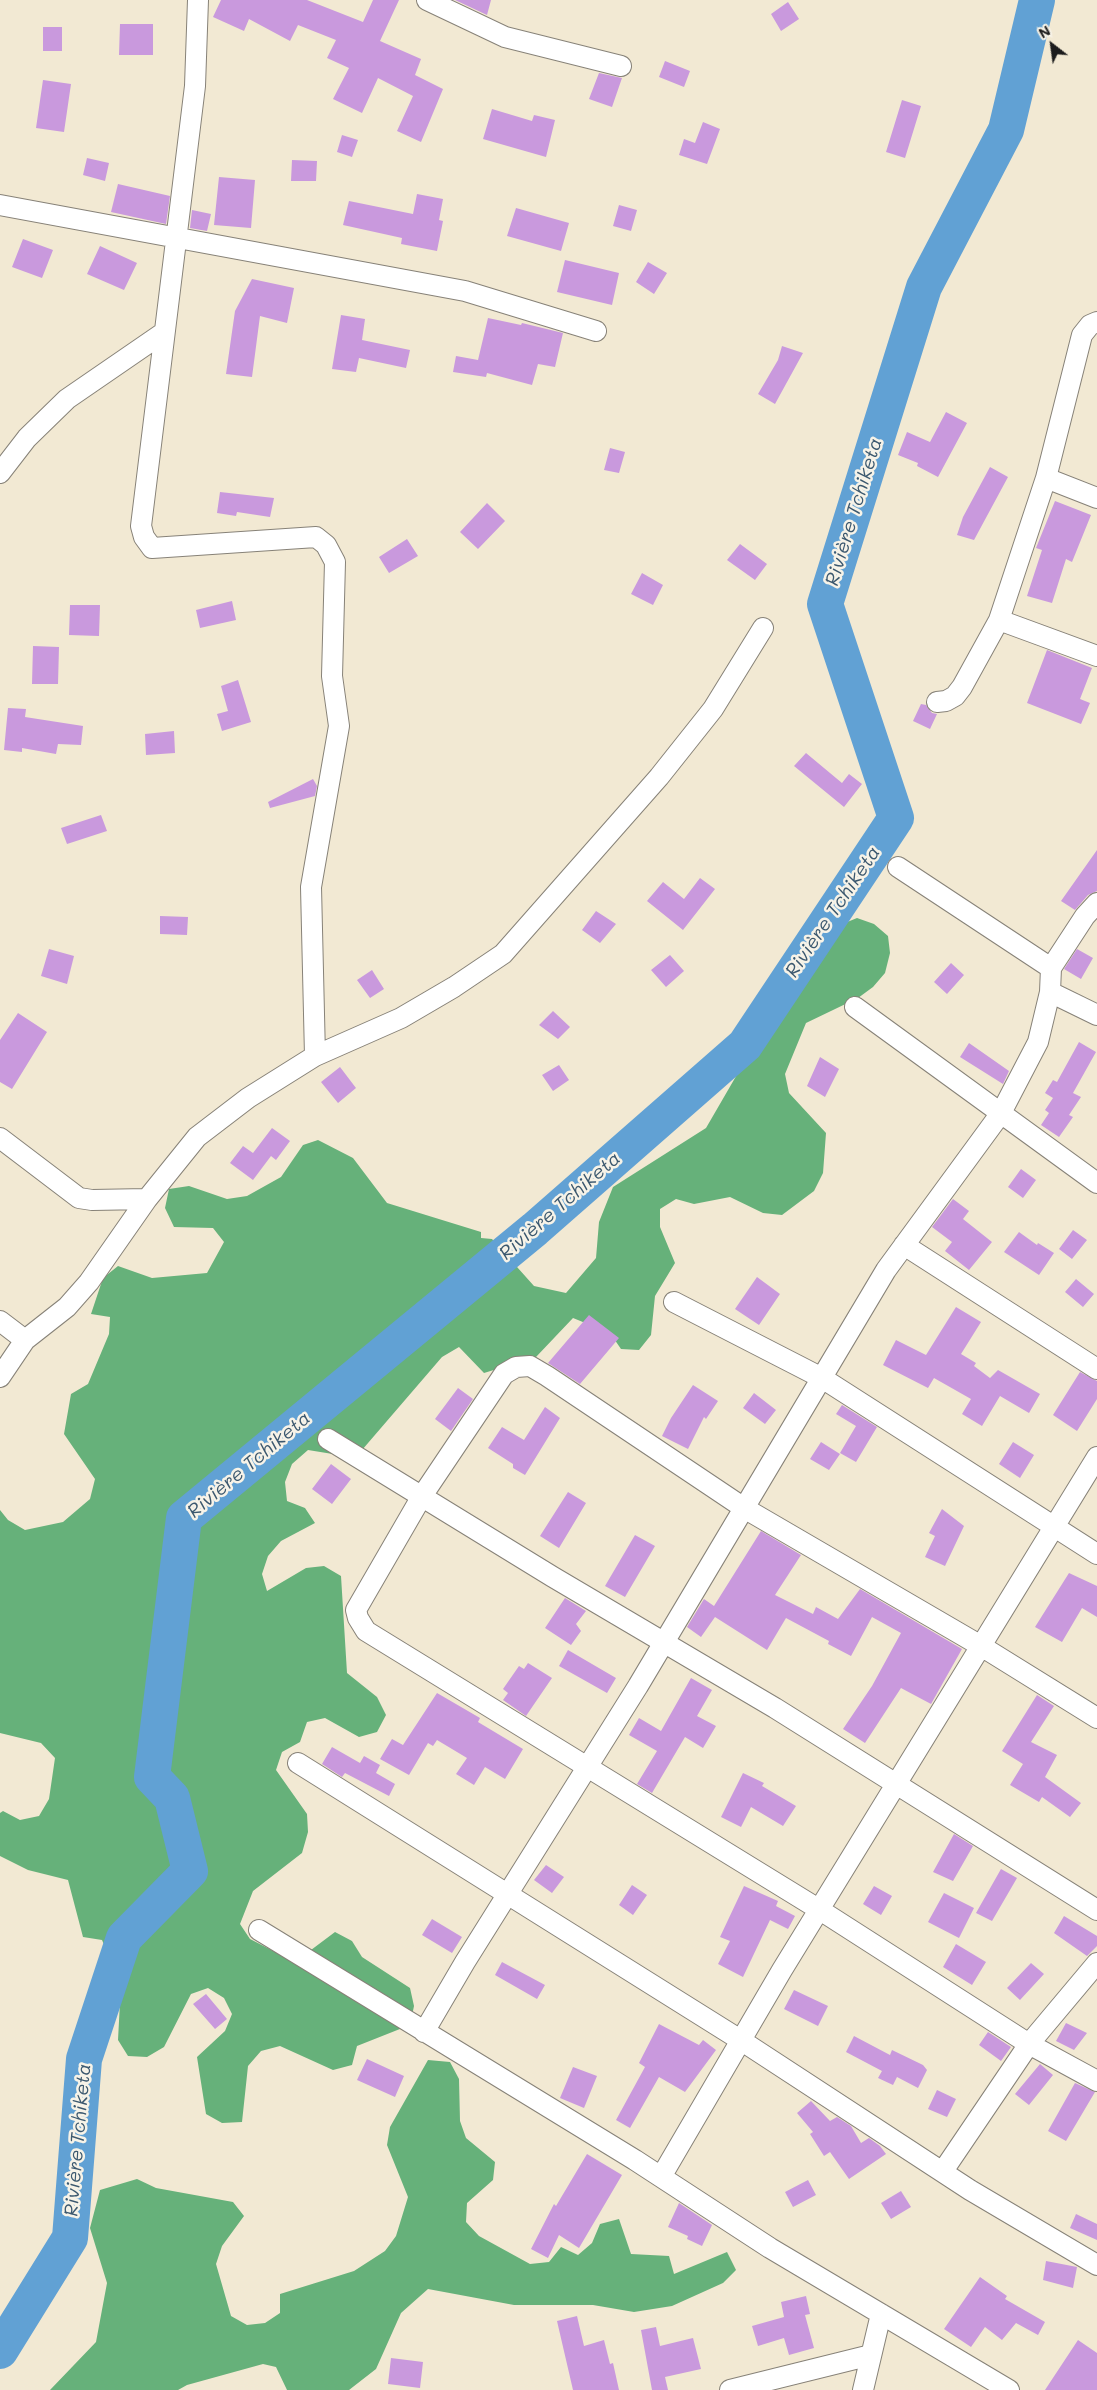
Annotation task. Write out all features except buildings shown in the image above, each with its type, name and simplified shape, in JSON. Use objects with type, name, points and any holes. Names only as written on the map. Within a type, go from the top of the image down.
[{"type":"street","points":[[198,0],[195,86],[177,238],[163,333],[141,526],[144,538],[152,548],[316,537],[326,545],[335,562],[332,676],[338,726],[311,887],[315,1056]]},
{"type":"street","points":[[427,0],[505,37],[621,66]]},
{"type":"street","points":[[0,204],[465,291],[596,331]]},
{"type":"street","points":[[937,702],[946,701],[959,692],[999,620],[1046,478],[1082,335],[1090,325],[1097,322]]},
{"type":"street","points":[[0,473],[27,438],[66,399],[163,333]]},
{"type":"street","points":[[1046,478],[1097,498]]},
{"type":"street","points":[[999,620],[1097,656]]},
{"type":"street","points":[[0,1377],[25,1340],[67,1307],[88,1282],[147,1199],[198,1137],[248,1098],[315,1056],[401,1018],[454,987],[503,954],[659,777],[713,709],[763,628]]},
{"type":"street","points":[[898,867],[1051,968]]},
{"type":"street","points":[[424,2032],[465,1962],[509,1895],[665,1641],[886,1270],[1001,1113],[1038,1042],[1050,992],[1051,968],[1085,916],[1097,903]]},
{"type":"street","points":[[1050,992],[1097,1015]]},
{"type":"street","points":[[855,1007],[1097,1182]]},
{"type":"street","points":[[0,1138],[79,1198],[92,1200],[147,1199]]},
{"type":"street","points":[[904,1245],[1097,1369]]},
{"type":"street","points":[[674,1302],[822,1378],[1097,1554]]},
{"type":"street","points":[[0,1322],[25,1340]]},
{"type":"street","points":[[1097,1718],[981,1646],[744,1508],[530,1366],[516,1367],[504,1374],[422,1496],[356,1610],[358,1618],[366,1631],[820,1910],[1029,2044],[1097,2081]]},
{"type":"street","points":[[328,1440],[553,1577],[665,1641],[896,1783],[1097,1910]]},
{"type":"street","points":[[661,2177],[782,1970],[1097,1457]]},
{"type":"street","points":[[298,1763],[742,2041],[942,2171],[1097,2265]]},
{"type":"street","points":[[260,1930],[661,2177],[770,2248],[1009,2390]]},
{"type":"street","points":[[942,2171],[1029,2044],[1097,1963]]},
{"type":"street","points":[[863,2390],[881,2314]]},
{"type":"street","points":[[730,2390],[871,2355]]},
{"type":"green space","points":[[857,918],[874,924],[888,936],[890,953],[885,973],[873,987],[858,998],[806,1023],[785,1074],[789,1093],[826,1133],[823,1173],[814,1191],[782,1215],[763,1213],[730,1197],[694,1204],[676,1199],[660,1209],[660,1227],[675,1263],[655,1296],[651,1335],[639,1350],[621,1349],[610,1333],[573,1318],[536,1357],[484,1373],[459,1347],[442,1357],[362,1450],[345,1456],[308,1450],[292,1464],[285,1482],[287,1501],[305,1508],[315,1523],[281,1541],[268,1556],[262,1574],[267,1591],[306,1568],[324,1566],[341,1576],[347,1673],[377,1697],[386,1715],[377,1732],[359,1737],[325,1718],[307,1722],[300,1742],[282,1752],[276,1770],[307,1814],[308,1832],[302,1853],[253,1891],[240,1924],[250,1939],[285,1957],[303,1956],[335,1932],[352,1941],[362,1957],[410,1988],[414,2006],[410,2025],[357,2046],[352,2065],[333,2070],[280,2046],[261,2051],[248,2066],[242,2122],[222,2123],[206,2114],[197,2057],[225,2031],[232,2014],[224,1998],[208,1988],[191,1994],[164,2047],[147,2057],[128,2056],[118,2040],[121,1983],[102,1940],[83,1937],[68,1880],[28,1870],[0,1856],[0,1813],[3,1811],[20,1820],[39,1816],[49,1799],[55,1758],[41,1743],[0,1733],[0,1510],[8,1520],[25,1530],[63,1522],[90,1499],[95,1479],[64,1434],[71,1394],[88,1384],[109,1334],[110,1317],[91,1314],[103,1278],[118,1266],[152,1278],[207,1273],[224,1242],[213,1228],[174,1227],[165,1208],[169,1189],[189,1186],[227,1199],[247,1196],[281,1177],[303,1145],[318,1140],[353,1158],[387,1203],[481,1232],[481,1238],[492,1239],[534,1286],[566,1293],[596,1258],[599,1222],[613,1187],[706,1128],[782,997],[840,925]]},
{"type":"green space","points":[[428,2060],[450,2062],[459,2079],[460,2121],[466,2138],[495,2162],[493,2180],[467,2203],[466,2222],[479,2236],[530,2264],[549,2262],[561,2247],[578,2255],[592,2243],[600,2224],[619,2219],[631,2254],[669,2256],[674,2274],[727,2252],[736,2270],[723,2283],[672,2306],[634,2312],[593,2305],[514,2305],[428,2289],[401,2313],[376,2369],[349,2390],[287,2390],[276,2367],[263,2364],[187,2385],[178,2390],[50,2390],[96,2342],[107,2283],[90,2228],[100,2190],[137,2179],[156,2188],[233,2202],[244,2216],[222,2246],[216,2264],[231,2316],[247,2325],[265,2323],[280,2313],[280,2294],[354,2271],[385,2251],[396,2236],[408,2197],[387,2145],[390,2127]]},
{"type":"waterway","name":"Rivière Tchiketa","points":[[0,2351],[70,2238],[84,2059],[124,1938],[190,1871],[172,1798],[152,1777],[184,1518],[535,1229],[745,1045],[896,818],[825,604],[924,287],[1006,130],[1037,0]]}]
